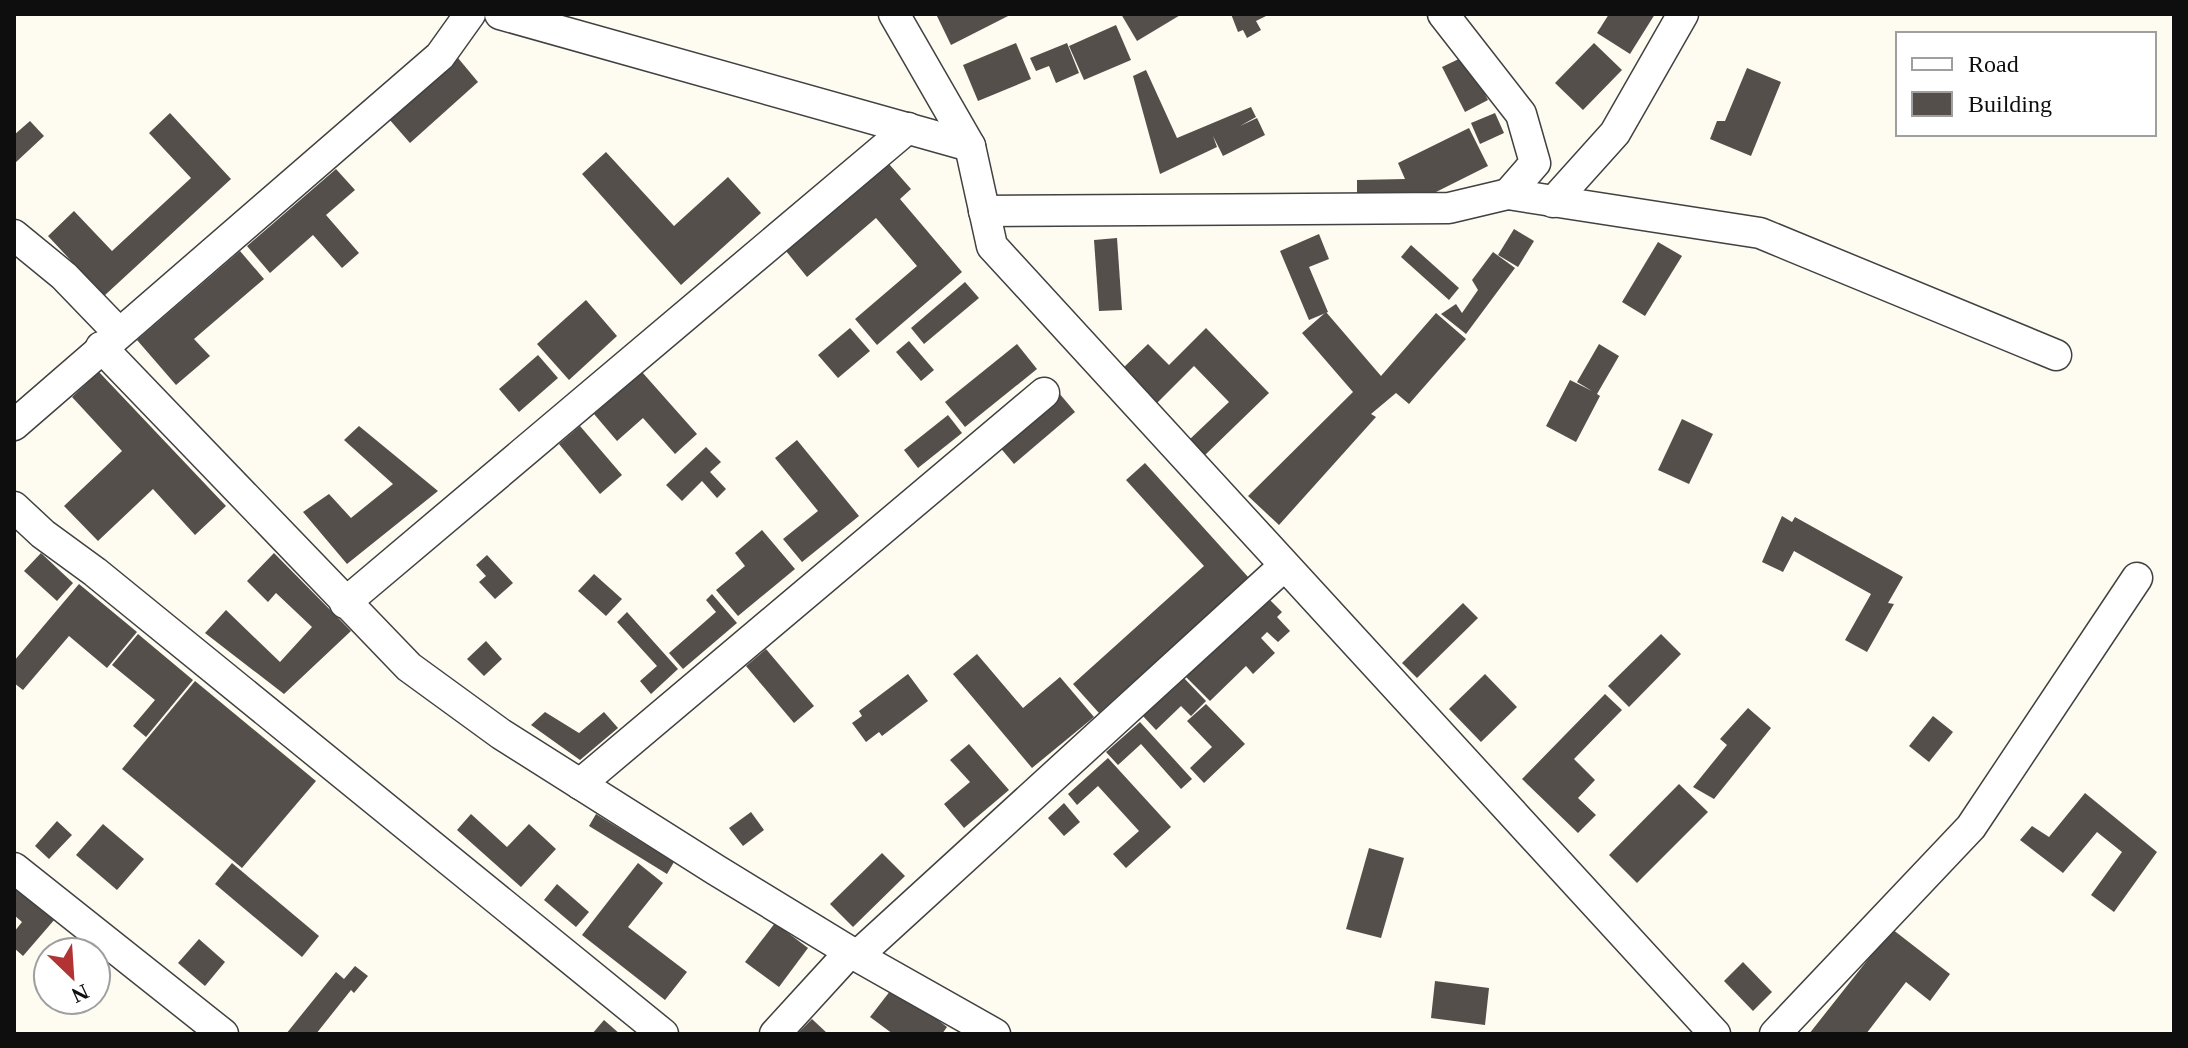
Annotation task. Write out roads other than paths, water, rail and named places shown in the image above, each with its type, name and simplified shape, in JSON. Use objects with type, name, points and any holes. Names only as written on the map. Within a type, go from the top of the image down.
[{"type":"street","points":[[14,425],[440,56],[470,14]]},
{"type":"street","points":[[500,14],[970,146]]},
{"type":"street","points":[[894,14],[970,146],[992,246],[1715,1034]]},
{"type":"street","points":[[1443,14],[1521,114],[1535,163],[1508,194]]},
{"type":"street","points":[[1553,202],[1615,133],[1683,14]]},
{"type":"street","points":[[345,603],[908,128]]},
{"type":"street","points":[[984,211],[1449,208],[1508,194],[1760,233],[2056,355]]},
{"type":"street","points":[[14,235],[64,276],[110,339],[345,603],[409,667],[501,734],[580,784],[853,954],[995,1034]]},
{"type":"street","points":[[580,784],[1044,393]]},
{"type":"street","points":[[14,507],[43,534],[107,581],[663,1034]]},
{"type":"street","points":[[775,1034],[853,954],[1284,566]]},
{"type":"street","points":[[1775,1034],[1971,827],[2137,578]]},
{"type":"street","points":[[14,868],[223,1034]]}]
